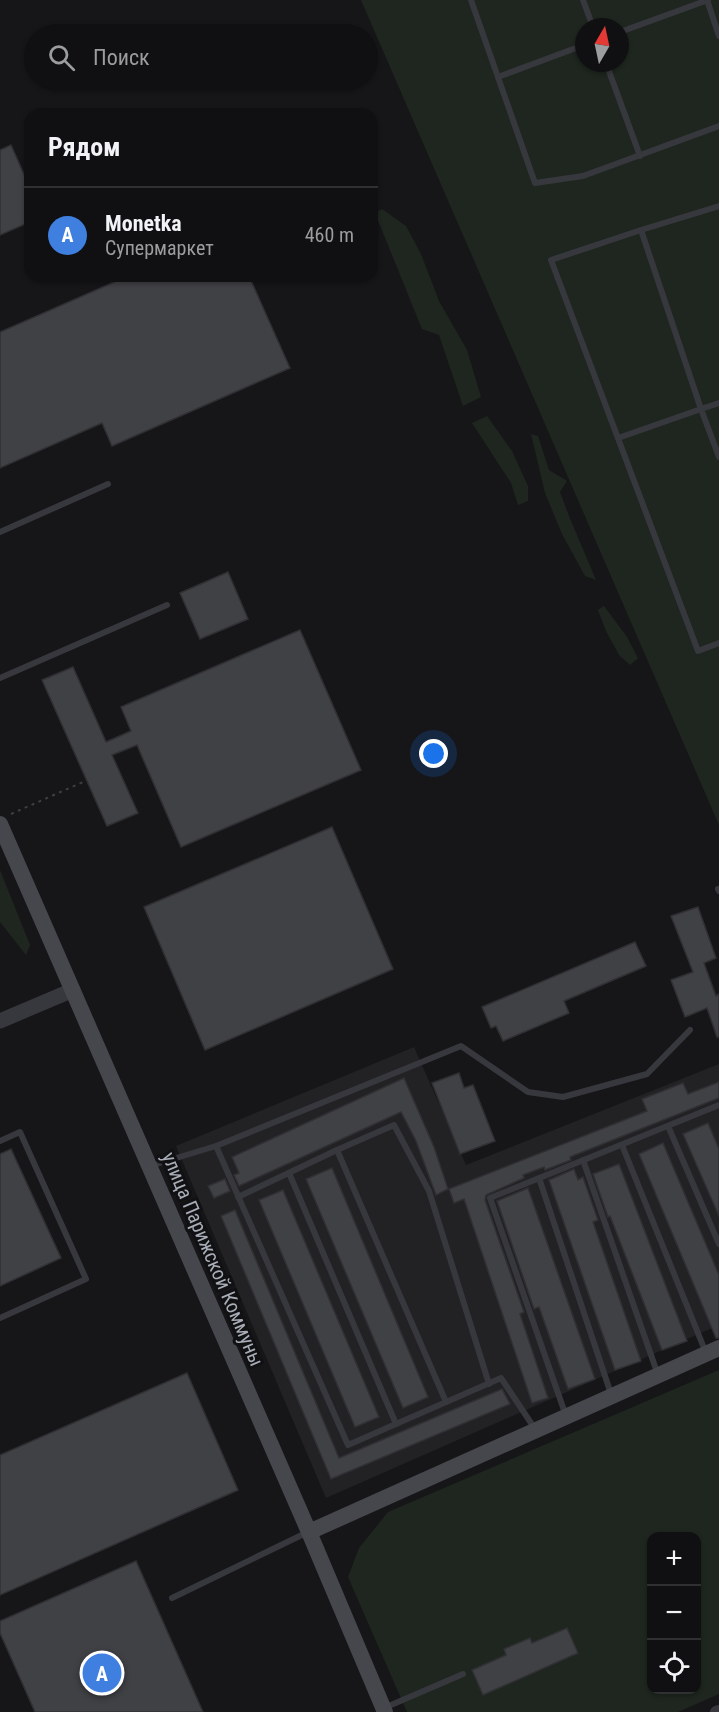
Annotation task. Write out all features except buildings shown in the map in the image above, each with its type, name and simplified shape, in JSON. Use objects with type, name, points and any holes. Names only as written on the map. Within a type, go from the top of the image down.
[{"type":"main road","name":"улица Парижской Коммуны","points":[[5,819],[73,990],[384,1710]]},
{"type":"main road","points":[[309,1532],[713,1350]]},
{"type":"street","points":[[0,1021],[73,990]]},
{"type":"lane","points":[[471,0],[535,183],[583,176],[719,126]]},
{"type":"lane","points":[[583,0],[590,18]]},
{"type":"lane","points":[[629,29],[707,0],[719,36]]},
{"type":"lane","points":[[498,77],[575,48]]},
{"type":"lane","points":[[609,72],[640,156]]},
{"type":"lane","points":[[719,206],[551,260],[698,651],[719,643]]},
{"type":"lane","points":[[641,230],[719,457]]},
{"type":"lane","points":[[618,438],[719,403]]},
{"type":"lane","points":[[0,532],[108,484]]},
{"type":"lane","points":[[0,678],[167,606]]},
{"type":"lane","points":[[150,1166],[216,1146],[460,1046],[528,1092],[563,1097],[647,1074],[690,1030]]},
{"type":"lane","points":[[566,1416],[490,1198],[719,1105]]},
{"type":"lane","points":[[238,1197],[394,1125],[429,1191],[489,1383]]},
{"type":"lane","points":[[668,1126],[719,1244]]},
{"type":"lane","points":[[0,1141],[20,1132],[86,1279],[0,1318]]},
{"type":"lane","points":[[622,1144],[713,1350]]},
{"type":"lane","points":[[216,1146],[348,1445],[501,1378],[536,1430]]},
{"type":"lane","points":[[337,1150],[446,1402]]},
{"type":"lane","points":[[583,1160],[658,1375]]},
{"type":"lane","points":[[289,1173],[396,1424]]},
{"type":"lane","points":[[539,1178],[612,1396]]},
{"type":"lane","points":[[172,1598],[309,1532]]},
{"type":"lane","points":[[384,1710],[463,1674]]},
{"type":"path","points":[[5,819],[83,782]]},
{"type":"shaded area","points":[[361,0],[719,0],[719,825],[378,39],[378,24],[371,24]]},
{"type":"shaded area","points":[[382,209],[406,226],[421,254],[439,301],[467,350],[481,397],[463,406],[439,335],[422,329],[378,220],[378,211]]},
{"type":"shaded area","points":[[487,416],[512,451],[528,486],[528,501],[518,505],[511,483],[472,423]]},
{"type":"shaded area","points":[[531,434],[538,436],[549,470],[567,481],[560,492],[596,580],[585,576],[562,534],[545,493]]},
{"type":"shaded area","points":[[604,606],[627,637],[638,658],[630,665],[619,655],[606,631],[598,610]]},
{"type":"shaded area","points":[[0,870],[30,945],[26,955],[0,922]]},
{"type":"shaded area","points":[[414,1047],[466,1165],[719,1064],[719,1325],[326,1498],[176,1146]]},
{"type":"shaded area","points":[[719,1370],[719,1694],[678,1712],[407,1712],[348,1577],[359,1548],[388,1512]]},
{"type":"place","name":"Monetka","points":[[102,1673]]}]
